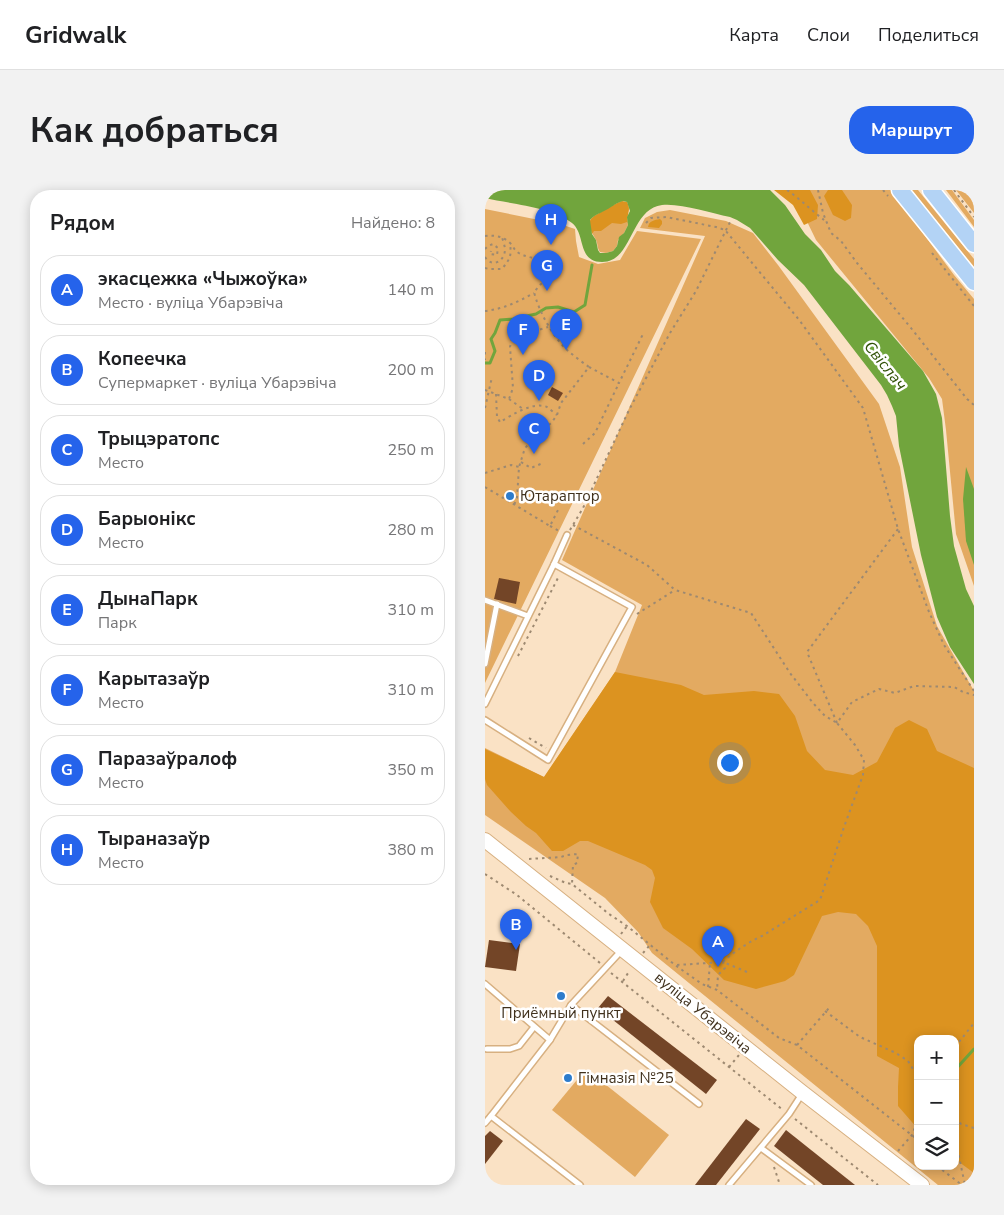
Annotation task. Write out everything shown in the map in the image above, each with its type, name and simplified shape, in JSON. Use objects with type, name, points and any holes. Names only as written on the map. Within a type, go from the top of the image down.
[{"type":"main road","points":[[899,190],[974,282]]},
{"type":"main road","points":[[931,190],[974,243]]},
{"type":"main road","name":"вуліца Убарэвіча","points":[[485,840],[803,1093],[922,1185]]},
{"type":"lane","points":[[485,704],[567,535]]},
{"type":"lane","points":[[485,720],[548,760],[632,607],[554,564]]},
{"type":"lane","points":[[485,600],[528,616]]},
{"type":"lane","points":[[485,664],[497,604]]},
{"type":"lane","points":[[485,1123],[550,1040],[571,1005],[623,950]]},
{"type":"lane","points":[[485,984],[550,1040]]},
{"type":"lane","points":[[571,1005],[699,1104]]},
{"type":"lane","points":[[487,1049],[510,1049],[519,1046],[534,1026]]},
{"type":"lane","points":[[729,1185],[789,1114],[803,1093]]},
{"type":"lane","points":[[491,1116],[580,1185]]},
{"type":"lane","points":[[761,1148],[811,1185]]},
{"type":"path","points":[[787,190],[826,221]]},
{"type":"path","points":[[818,190],[823,213],[831,233],[841,241],[974,405]]},
{"type":"path","points":[[954,190],[974,217]]},
{"type":"path","points":[[646,223],[651,218],[666,217],[725,230],[801,320],[863,408],[898,529],[929,612],[944,645],[974,691]]},
{"type":"path","points":[[485,487],[567,535],[583,508],[629,410],[670,333],[696,291],[731,220]]},
{"type":"path","points":[[485,236],[495,235],[502,237],[516,251],[541,260],[555,261],[560,268],[556,274],[521,300],[499,309],[485,311]]},
{"type":"path","points":[[485,257],[491,263],[497,262],[502,258],[505,249],[502,237]]},
{"type":"path","points":[[485,268],[501,270],[511,253],[509,242]]},
{"type":"path","points":[[485,249],[493,244],[498,248],[497,255],[491,254],[491,251]]},
{"type":"path","points":[[505,249],[511,249]]},
{"type":"path","points":[[511,253],[516,251]]},
{"type":"path","points":[[534,292],[536,302],[543,317],[566,349],[589,367],[619,383]]},
{"type":"path","points":[[509,399],[513,388],[510,347],[512,338],[549,327]]},
{"type":"path","points":[[583,444],[595,433],[643,334]]},
{"type":"path","points":[[485,352],[485,360]]},
{"type":"path","points":[[514,504],[517,498],[519,467],[525,448],[552,422],[557,415],[561,403],[589,367]]},
{"type":"path","points":[[485,408],[491,377]]},
{"type":"path","points":[[487,391],[509,399],[524,409]]},
{"type":"path","points":[[496,394],[497,417],[500,422],[524,409],[537,406],[547,407],[557,415]]},
{"type":"path","points":[[521,462],[531,468],[543,463]]},
{"type":"path","points":[[485,473],[511,465],[519,467]]},
{"type":"path","points":[[550,526],[559,508]]},
{"type":"path","points":[[573,525],[647,566],[675,590],[751,613],[807,695],[825,716],[837,723]]},
{"type":"path","points":[[723,962],[746,944],[820,900],[863,774],[864,760],[855,745],[837,723],[807,652],[898,529]]},
{"type":"path","points":[[515,662],[563,569]]},
{"type":"path","points":[[631,618],[675,590]]},
{"type":"path","points":[[837,723],[852,702],[879,689],[895,693],[914,686],[954,687],[974,695]]},
{"type":"path","points":[[536,865],[529,859],[578,854],[577,863],[573,865],[572,884]]},
{"type":"path","points":[[486,876],[517,895],[622,982],[878,1185]]},
{"type":"path","points":[[550,876],[572,884],[675,965],[708,987],[717,990],[779,1038],[797,1046],[912,1135]]},
{"type":"path","points":[[643,954],[650,945]]},
{"type":"path","points":[[717,990],[718,975],[725,968],[723,962]]},
{"type":"path","points":[[675,965],[723,962],[747,972]]},
{"type":"path","points":[[708,987],[710,963]]},
{"type":"path","points":[[622,982],[633,966]]},
{"type":"path","points":[[797,1046],[829,1008]]},
{"type":"path","points":[[825,1011],[860,1037],[896,1053],[908,1061],[914,1071]]},
{"type":"path","points":[[959,1042],[974,1023]]},
{"type":"path","points":[[729,1067],[736,1058]]},
{"type":"path","points":[[959,1122],[974,1128]]},
{"type":"path","points":[[890,1160],[912,1135],[916,1125]]},
{"type":"path","points":[[771,1156],[780,1185]]},
{"type":"path","points":[[959,1159],[963,1185]]},
{"type":"path","points":[[942,1170],[963,1185]]},
{"type":"shaded area","points":[[774,190],[810,190],[818,205],[817,219],[804,225],[793,205]]},
{"type":"shaded area","points":[[780,190],[891,190],[974,299],[974,586],[956,534],[942,399],[929,378],[816,240],[798,203]]},
{"type":"shaded area","points":[[828,190],[842,190],[852,205],[851,218],[845,221],[833,215],[824,196]]},
{"type":"shaded area","points":[[909,190],[918,190],[974,259],[974,268]]},
{"type":"shaded area","points":[[946,190],[952,190],[974,220],[974,227]]},
{"type":"shaded area","points":[[956,190],[974,190],[974,213]]},
{"type":"shaded area","points":[[622,201],[627,202],[629,206],[628,225],[627,222],[621,224],[612,223],[601,231],[594,231],[592,234],[590,221],[592,217]]},
{"type":"shaded area","points":[[619,202],[628,225],[613,251],[600,252],[590,229],[590,220]]},
{"type":"shaded area","points":[[485,209],[557,223],[575,229],[579,257],[598,264],[620,260],[637,231],[701,239],[485,683]]},
{"type":"shaded area","points":[[670,210],[726,221],[753,233],[879,404],[900,467],[912,547],[937,626],[974,691],[974,1185],[938,1185],[920,1170],[959,1170],[959,1035],[914,1035],[914,1166],[652,953],[638,932],[605,898],[485,815],[485,748],[544,777],[615,672],[642,605],[562,560],[705,236],[640,228],[645,218],[657,212]]},
{"type":"shaded area","points":[[660,219],[662,224],[659,228],[648,227],[654,220]]},
{"type":"shaded area","points":[[615,672],[681,685],[704,695],[754,691],[779,694],[795,716],[807,751],[825,770],[853,775],[877,762],[895,728],[909,720],[927,729],[937,751],[974,768],[974,1173],[959,1162],[959,1035],[914,1035],[914,1124],[898,1106],[899,1068],[877,1056],[877,946],[868,926],[856,914],[838,912],[822,916],[794,975],[785,981],[756,989],[724,980],[692,949],[663,928],[650,902],[655,878],[652,870],[645,865],[588,841],[580,841],[563,851],[552,851],[536,833],[511,812],[487,785],[485,779],[485,749],[544,777]]},
{"type":"shaded area","points":[[586,1069],[669,1135],[635,1177],[552,1110]]},
{"type":"water","name":"Свіслач","points":[[485,190],[770,190],[785,205],[805,234],[821,250],[835,271],[923,371],[936,394],[942,418],[954,546],[966,589],[974,606],[974,684],[950,647],[937,617],[921,555],[899,446],[896,416],[887,395],[804,285],[778,260],[750,228],[730,217],[687,207],[662,205],[652,209],[643,216],[620,254],[612,260],[602,262],[594,261],[585,253],[576,228],[564,218],[543,210],[485,198]],"holes":[[[627,202],[630,211],[627,217],[628,225],[624,233],[619,237],[617,246],[613,251],[600,253],[592,234],[590,220],[618,203]]]},
{"type":"water","points":[[966,467],[974,489],[974,565],[966,541],[963,499]]},
{"type":"building","points":[[552,387],[563,393],[558,401],[548,395]]},
{"type":"building","points":[[499,578],[520,582],[516,604],[494,599]]},
{"type":"building","points":[[489,940],[520,944],[516,971],[485,967]]},
{"type":"building","points":[[608,996],[717,1080],[706,1094],[598,1008]]},
{"type":"building","points":[[746,1119],[760,1129],[716,1185],[695,1185]]},
{"type":"building","points":[[786,1130],[855,1185],[823,1185],[774,1146]]},
{"type":"building","points":[[490,1131],[503,1141],[485,1164],[485,1136]]},
{"type":"waterway","points":[[485,363],[490,363],[495,351],[491,339],[500,320],[536,314],[546,308],[558,307],[574,312],[585,305],[592,265]]},
{"type":"waterway","points":[[959,1066],[974,1049]]},
{"type":"place","name":"Тыраназаўр","points":[[551,245]]},
{"type":"place","name":"Паразаўралоф","points":[[547,291]]},
{"type":"place","name":"ДынаПарк","points":[[566,350]]},
{"type":"place","name":"Карытазаўр","points":[[523,355]]},
{"type":"place","name":"Барыонікс","points":[[539,401]]},
{"type":"place","name":"Трыцэратопс","points":[[534,454]]},
{"type":"place","name":"Ютараптор","points":[[510,496]]},
{"type":"place","name":"Копеечка","points":[[516,950]]},
{"type":"place","name":"экасцежка «Чыжоўка»","points":[[718,967]]},
{"type":"place","name":"Приёмный пункт","points":[[561,996]]},
{"type":"place","name":"Гімназія №25","points":[[568,1078]]}]
